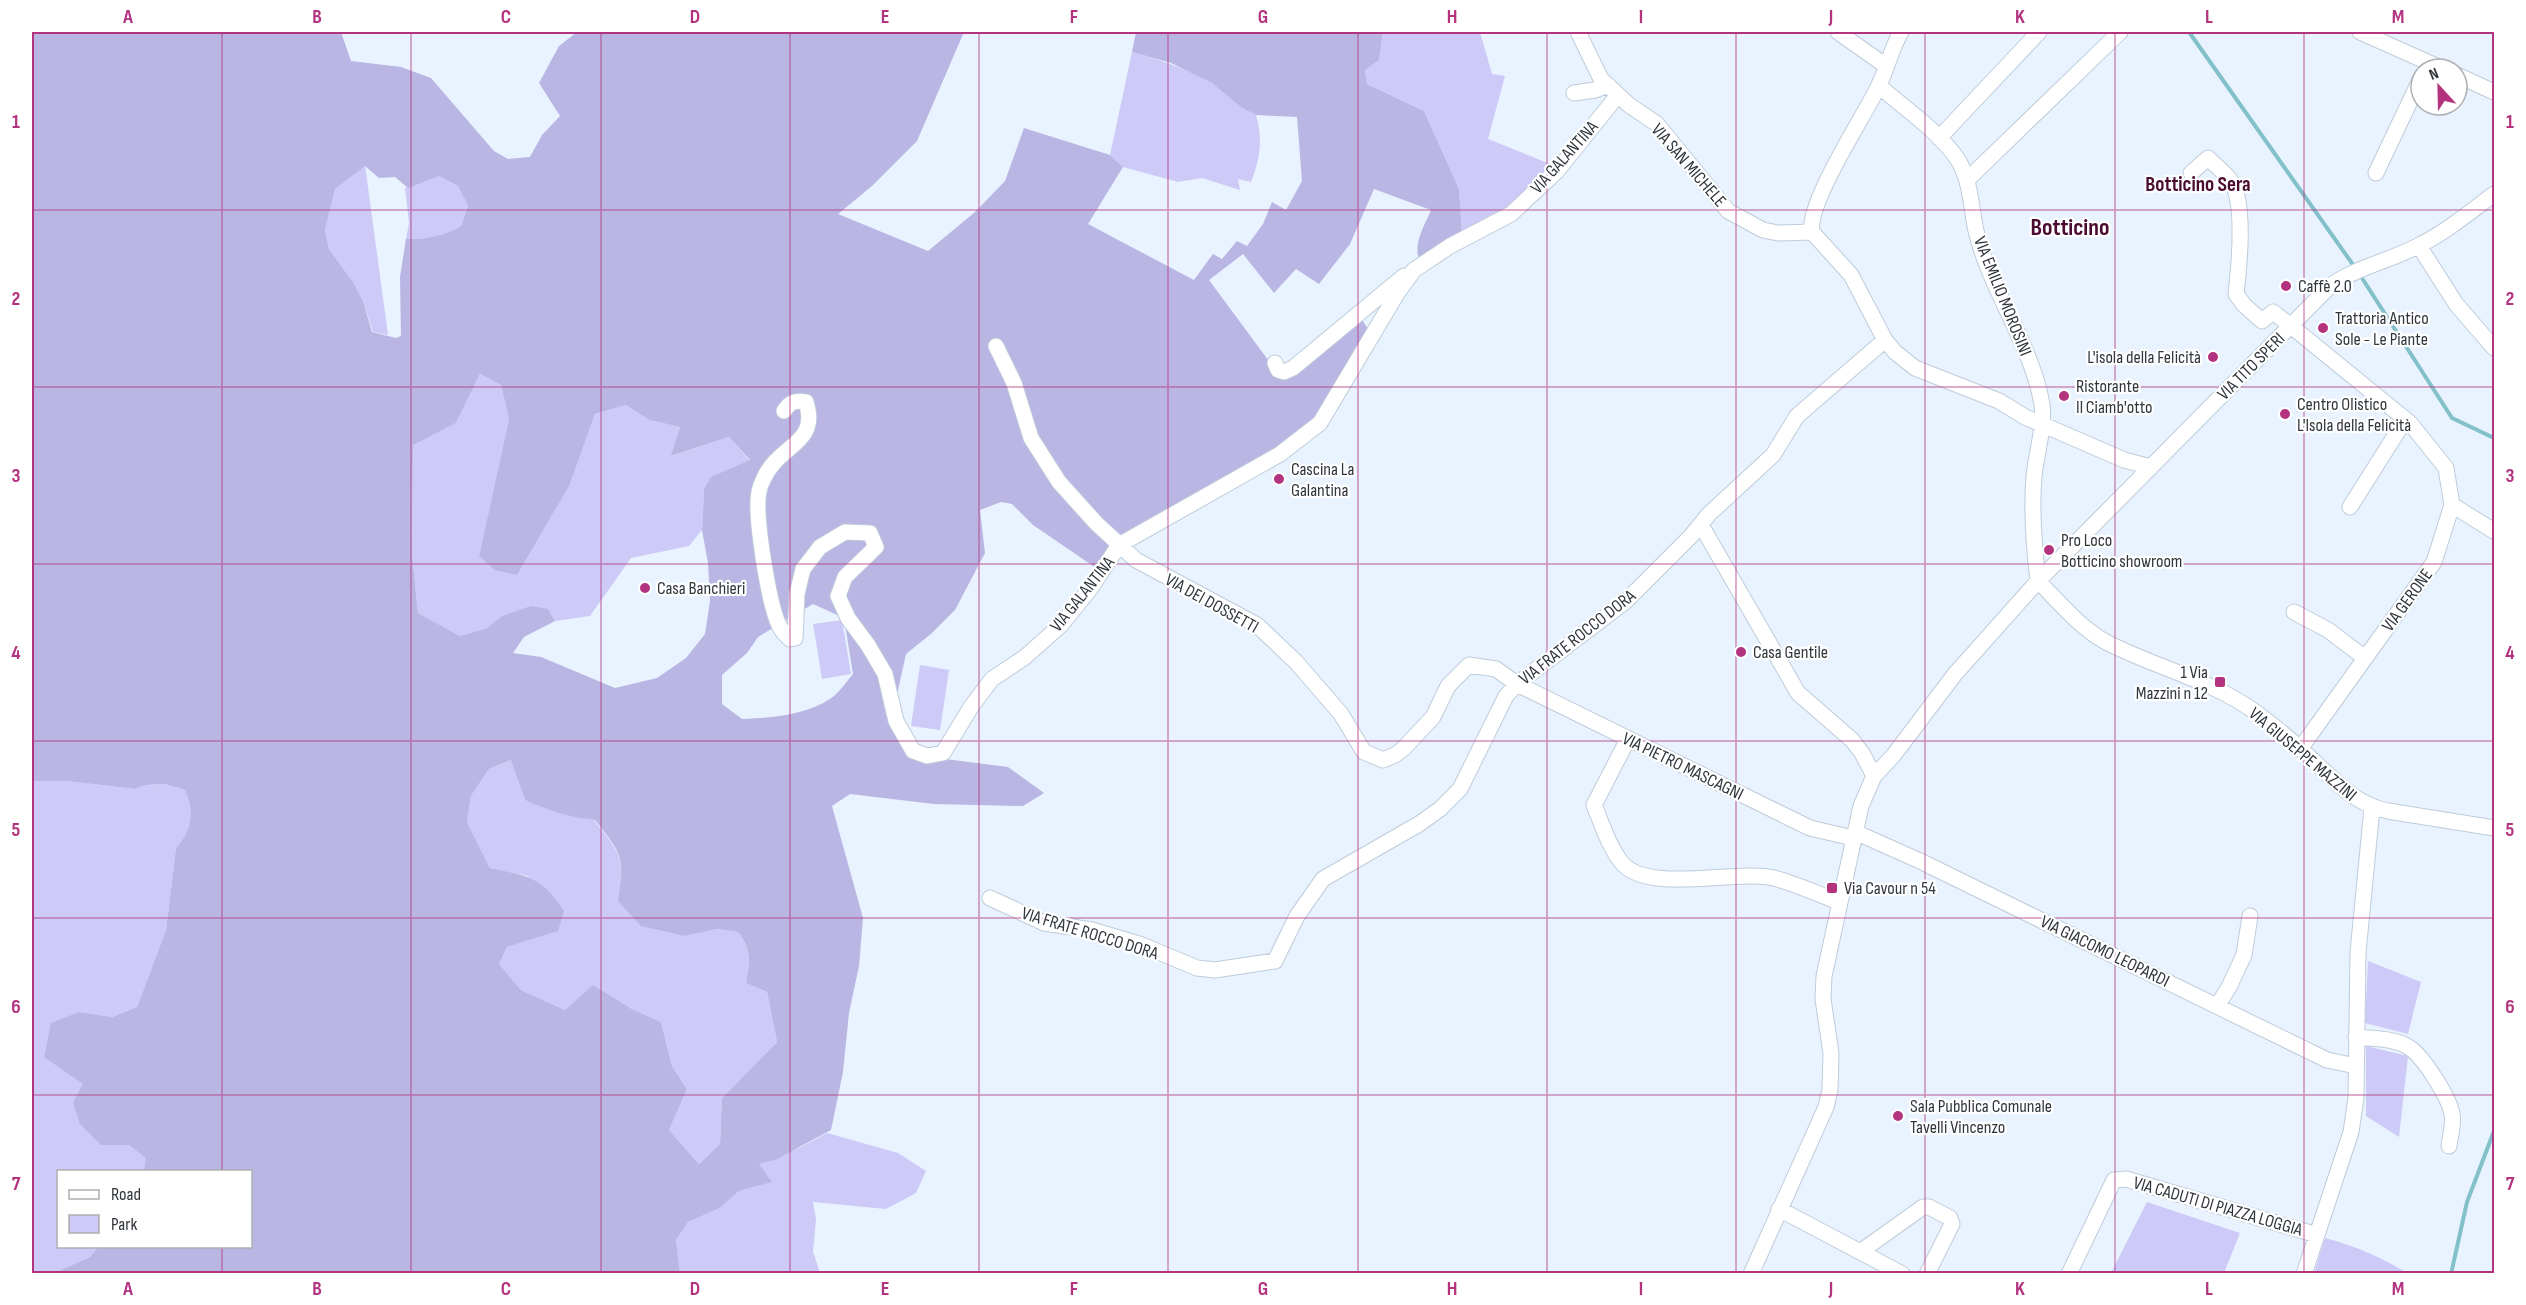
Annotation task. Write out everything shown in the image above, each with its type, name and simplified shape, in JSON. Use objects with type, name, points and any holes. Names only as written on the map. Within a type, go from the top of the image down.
[{"type":"street","name":"VIA SAN MICHELE","points":[[1578,32],[1602,79],[1657,124],[1728,211],[1763,230],[1778,233],[1812,232]]},
{"type":"street","points":[[1838,32],[1886,66]]},
{"type":"street","points":[[1901,32],[1879,86],[1832,170],[1815,213],[1812,232],[1851,275],[1886,340],[1895,352],[1915,368],[1938,379],[1999,401],[2025,417],[2124,460],[2151,467]]},
{"type":"street","points":[[1939,138],[2039,32]]},
{"type":"street","points":[[1967,180],[2120,32]]},
{"type":"street","points":[[2365,32],[2411,57]]},
{"type":"street","points":[[2469,81],[2494,92]]},
{"type":"street","name":"VIA EMILIO MOROSINI","points":[[1879,86],[1939,138],[1958,160],[1967,180],[1976,232],[1998,293],[2036,376],[2042,407],[2042,423],[2034,477],[2033,538],[2038,581]]},
{"type":"street","points":[[1574,93],[1613,90]]},
{"type":"street","name":"VIA GALANTINA","points":[[1275,363],[1278,370],[1284,372],[1293,368],[1392,285],[1450,246],[1511,214],[1557,171],[1613,90]]},
{"type":"street","points":[[2376,173],[2409,103]]},
{"type":"street","name":"VIA GERONE","points":[[2191,173],[2208,158],[2232,182],[2239,208],[2240,258],[2236,294],[2244,305],[2262,321],[2273,312],[2291,326],[2405,420],[2445,468],[2452,505],[2434,562],[2300,749]]},
{"type":"street","name":"VIA TITO SPERI","points":[[1874,776],[1893,756],[1955,675],[2038,581],[2330,286],[2356,270],[2372,266],[2419,246],[2466,216],[2494,194]]},
{"type":"street","points":[[2419,246],[2456,304],[2494,348]]},
{"type":"street","name":"VIA GALANTINA","points":[[784,411],[788,404],[797,400],[806,402],[810,415],[807,432],[770,466],[762,481],[758,502],[767,584],[780,628],[790,639],[795,638],[797,594],[803,569],[820,547],[845,532],[870,533],[876,547],[845,577],[838,596],[848,618],[868,645],[885,674],[896,721],[913,750],[927,756],[943,753],[971,707],[992,679],[1024,657],[1061,625],[1090,590],[1119,545],[1280,454],[1320,423],[1398,292],[1414,270]]},
{"type":"street","name":"VIA FRATE ROCCO DORA","points":[[990,898],[1044,923],[1092,930],[1142,945],[1197,968],[1215,970],[1275,961],[1297,916],[1323,879],[1419,824],[1440,809],[1460,789],[1506,696],[1516,684],[1626,601],[1701,525],[1709,514],[1773,454],[1797,416],[1886,340]]},
{"type":"street","name":"VIA DEI DOSSETTI","points":[[996,346],[1014,383],[1031,438],[1059,482],[1096,523],[1136,560],[1257,625],[1303,670],[1341,714],[1364,752],[1383,760],[1403,749],[1433,717],[1448,686],[1469,665],[1496,669],[1516,684]]},
{"type":"street","points":[[2350,507],[2405,420]]},
{"type":"street","points":[[2452,505],[2494,531]]},
{"type":"street","points":[[1701,525],[1798,693],[1852,740],[1874,776],[1867,788],[1854,835],[1824,976],[1823,999],[1831,1053],[1830,1090],[1826,1107],[1751,1274]]},
{"type":"street","name":"VIA GIUSEPPE MAZZINI","points":[[2038,581],[2085,627],[2105,641],[2223,692],[2257,713],[2347,793],[2372,808],[2494,828]]},
{"type":"street","points":[[2294,612],[2328,630],[2366,658]]},
{"type":"street","name":"VIA PIETRO MASCAGNI","points":[[1516,684],[1810,828],[1854,835]]},
{"type":"street","points":[[1629,739],[1594,805],[1608,840],[1623,864],[1646,877],[1670,879],[1726,876],[1773,878],[1839,902]]},
{"type":"street","name":"VIA CADUTI DI PIAZZA LOGGIA","points":[[2304,1274],[2351,1132],[2356,1098],[2358,952],[2372,808]]},
{"type":"street","name":"VIA GIACOMO LEOPARDI","points":[[1854,835],[1920,861],[2327,1060],[2356,1066]]},
{"type":"street","points":[[2217,1006],[2244,955],[2250,916]]},
{"type":"street","points":[[2356,1037],[2386,1040],[2410,1047],[2447,1100],[2452,1115],[2449,1146]]},
{"type":"street","name":"VIA CADUTI DI PIAZZA LOGGIA","points":[[2069,1274],[2114,1180],[2126,1179],[2317,1235]]},
{"type":"street","points":[[1860,1252],[1923,1207],[1929,1207],[1950,1218],[1952,1224],[1927,1274]]},
{"type":"street","points":[[1779,1209],[1902,1274]]},
{"type":"green space","points":[[1383,32],[1480,32],[1492,74],[1505,76],[1488,139],[1555,166],[1506,210],[1462,234],[1459,189],[1424,111],[1367,84],[1365,70],[1379,60]]},
{"type":"green space","points":[[1132,52],[1201,77],[1256,115],[1260,149],[1251,182],[1238,179],[1240,190],[1202,178],[1178,182],[1123,167],[1110,155]]},
{"type":"green space","points":[[365,165],[388,335],[373,332],[363,301],[353,282],[329,249],[325,230],[335,189]]},
{"type":"green space","points":[[439,176],[458,186],[468,206],[461,226],[435,236],[406,239],[409,223],[405,188]]},
{"type":"green space","points":[[480,374],[501,385],[509,419],[479,556],[570,484],[595,414],[626,405],[649,420],[680,427],[672,456],[729,437],[750,461],[711,478],[704,489],[702,530],[689,546],[631,558],[590,616],[555,621],[548,609],[502,616],[487,628],[460,636],[418,613],[412,554],[413,444],[456,423]]},
{"type":"green space","points":[[842,620],[851,674],[822,679],[813,624]]},
{"type":"green space","points":[[920,665],[949,670],[940,730],[911,726]]},
{"type":"green space","points":[[512,760],[525,800],[559,813],[594,820],[610,841],[619,857],[621,874],[618,901],[672,932],[685,936],[717,929],[738,932],[746,945],[749,962],[746,983],[767,992],[777,1042],[722,1098],[720,1144],[699,1164],[669,1130],[687,1089],[672,1066],[661,1022],[630,1008],[565,1010],[521,990],[499,964],[507,947],[557,931],[528,876],[490,868],[467,822],[471,796],[489,769]]},
{"type":"green space","points":[[32,781],[67,781],[135,789],[146,785],[165,784],[185,790],[191,813],[186,834],[176,848],[166,930],[137,1007],[112,1017],[79,1012],[83,1084],[101,1145],[129,1145],[147,1158],[144,1170],[57,1170],[57,1248],[97,1248],[90,1257],[55,1274],[32,1273]]},
{"type":"green space","points":[[2368,961],[2421,982],[2408,1034],[2365,1023]]},
{"type":"green space","points":[[2366,1046],[2408,1056],[2399,1137],[2366,1116]]},
{"type":"green space","points":[[827,1133],[898,1153],[926,1171],[916,1193],[886,1209],[813,1202],[816,1220],[813,1251],[820,1273],[680,1273],[676,1240],[688,1222],[720,1208],[739,1191],[771,1182],[758,1164],[801,1147]]},
{"type":"green space","points":[[2147,1202],[2240,1233],[2224,1273],[2111,1273]]},
{"type":"green space","points":[[2325,1238],[2368,1253],[2407,1273],[2314,1273]]},
{"type":"shaded area","points":[[32,32],[341,32],[351,61],[401,67],[431,78],[494,151],[508,159],[530,157],[542,135],[560,116],[539,83],[559,46],[577,32],[964,32],[917,141],[872,186],[838,214],[928,251],[975,212],[1005,181],[1024,128],[1110,155],[1123,167],[1088,224],[1194,280],[1213,254],[1222,259],[1237,241],[1247,246],[1263,224],[1272,202],[1286,210],[1302,181],[1297,117],[1256,115],[1241,107],[1212,83],[1171,63],[1132,52],[1136,32],[1383,32],[1379,60],[1365,70],[1367,84],[1424,111],[1459,189],[1462,234],[1419,259],[1419,240],[1431,210],[1374,189],[1350,244],[1319,284],[1296,269],[1274,293],[1243,254],[1209,280],[1271,364],[1278,378],[1290,377],[1359,315],[1372,335],[1316,418],[1274,449],[1123,537],[1099,570],[1033,525],[1012,504],[1001,502],[980,510],[985,553],[955,610],[906,654],[896,699],[904,748],[945,759],[1008,767],[1044,793],[1023,806],[934,804],[850,794],[832,806],[863,918],[859,966],[849,1013],[843,1072],[831,1130],[777,1159],[759,1164],[772,1182],[739,1191],[720,1208],[688,1222],[676,1240],[680,1273],[55,1273],[90,1257],[97,1248],[252,1248],[252,1170],[144,1170],[146,1158],[129,1145],[101,1145],[80,1124],[73,1102],[83,1084],[44,1057],[51,1023],[79,1012],[112,1017],[137,1007],[166,930],[176,848],[189,827],[191,813],[185,790],[165,784],[146,785],[135,789],[67,781],[32,781]],"holes":[[[365,166],[379,178],[395,177],[408,188],[439,176],[458,186],[468,206],[461,226],[435,236],[406,239],[400,277],[401,336],[396,338],[372,332],[363,301],[353,282],[329,249],[325,230],[335,189]],[[480,374],[501,385],[509,419],[479,556],[495,570],[517,575],[570,484],[595,414],[626,405],[649,420],[680,427],[671,456],[729,437],[750,460],[711,477],[704,489],[702,530],[708,563],[710,601],[705,634],[686,658],[657,678],[615,688],[541,657],[513,653],[524,637],[555,621],[548,609],[531,606],[502,616],[487,628],[460,636],[418,613],[412,554],[413,445],[456,423]],[[813,604],[844,618],[853,674],[842,688],[834,696],[813,707],[778,716],[742,719],[722,704],[722,675],[747,653],[758,637]],[[511,760],[525,800],[559,813],[595,820],[611,841],[619,857],[621,874],[618,901],[641,926],[685,936],[717,929],[738,932],[746,945],[749,956],[746,983],[767,992],[777,1042],[722,1098],[720,1144],[699,1164],[669,1130],[687,1089],[672,1066],[661,1022],[630,1008],[593,985],[565,1010],[521,990],[499,964],[507,947],[558,931],[564,911],[556,899],[533,879],[490,868],[467,822],[471,796],[489,769]]]},
{"type":"waterway","points":[[2189,32],[2356,269]]},
{"type":"waterway","points":[[2360,275],[2452,418],[2494,438]]},
{"type":"waterway","points":[[2451,1274],[2467,1202],[2494,1131]]},
{"type":"place","name":"Caffè 2.0","points":[[2286,286]]},
{"type":"place","name":"Trattoria Antico Sole - Le Piante","points":[[2323,328]]},
{"type":"place","name":"L'isola della Felicità","points":[[2213,357]]},
{"type":"place","name":"Ristorante Il Ciamb'otto","points":[[2064,396]]},
{"type":"place","name":"Centro Olistico L'Isola della Felicità","points":[[2285,414]]},
{"type":"place","name":"Cascina La Galantina","points":[[1279,479]]},
{"type":"place","name":"Pro Loco Botticino showroom","points":[[2049,550]]},
{"type":"place","name":"Casa Banchieri","points":[[645,588]]},
{"type":"place","name":"Casa Gentile","points":[[1741,652]]},
{"type":"place","name":"1 Via Mazzini n 12","points":[[2220,682]]},
{"type":"place","name":"Via Cavour n 54","points":[[1832,888]]},
{"type":"place","name":"Sala Pubblica Comunale Tavelli Vincenzo","points":[[1898,1116]]},
{"type":"district","name":"Botticino Sera","points":[[2198,184]]},
{"type":"district","name":"Botticino","points":[[2070,227]]}]
